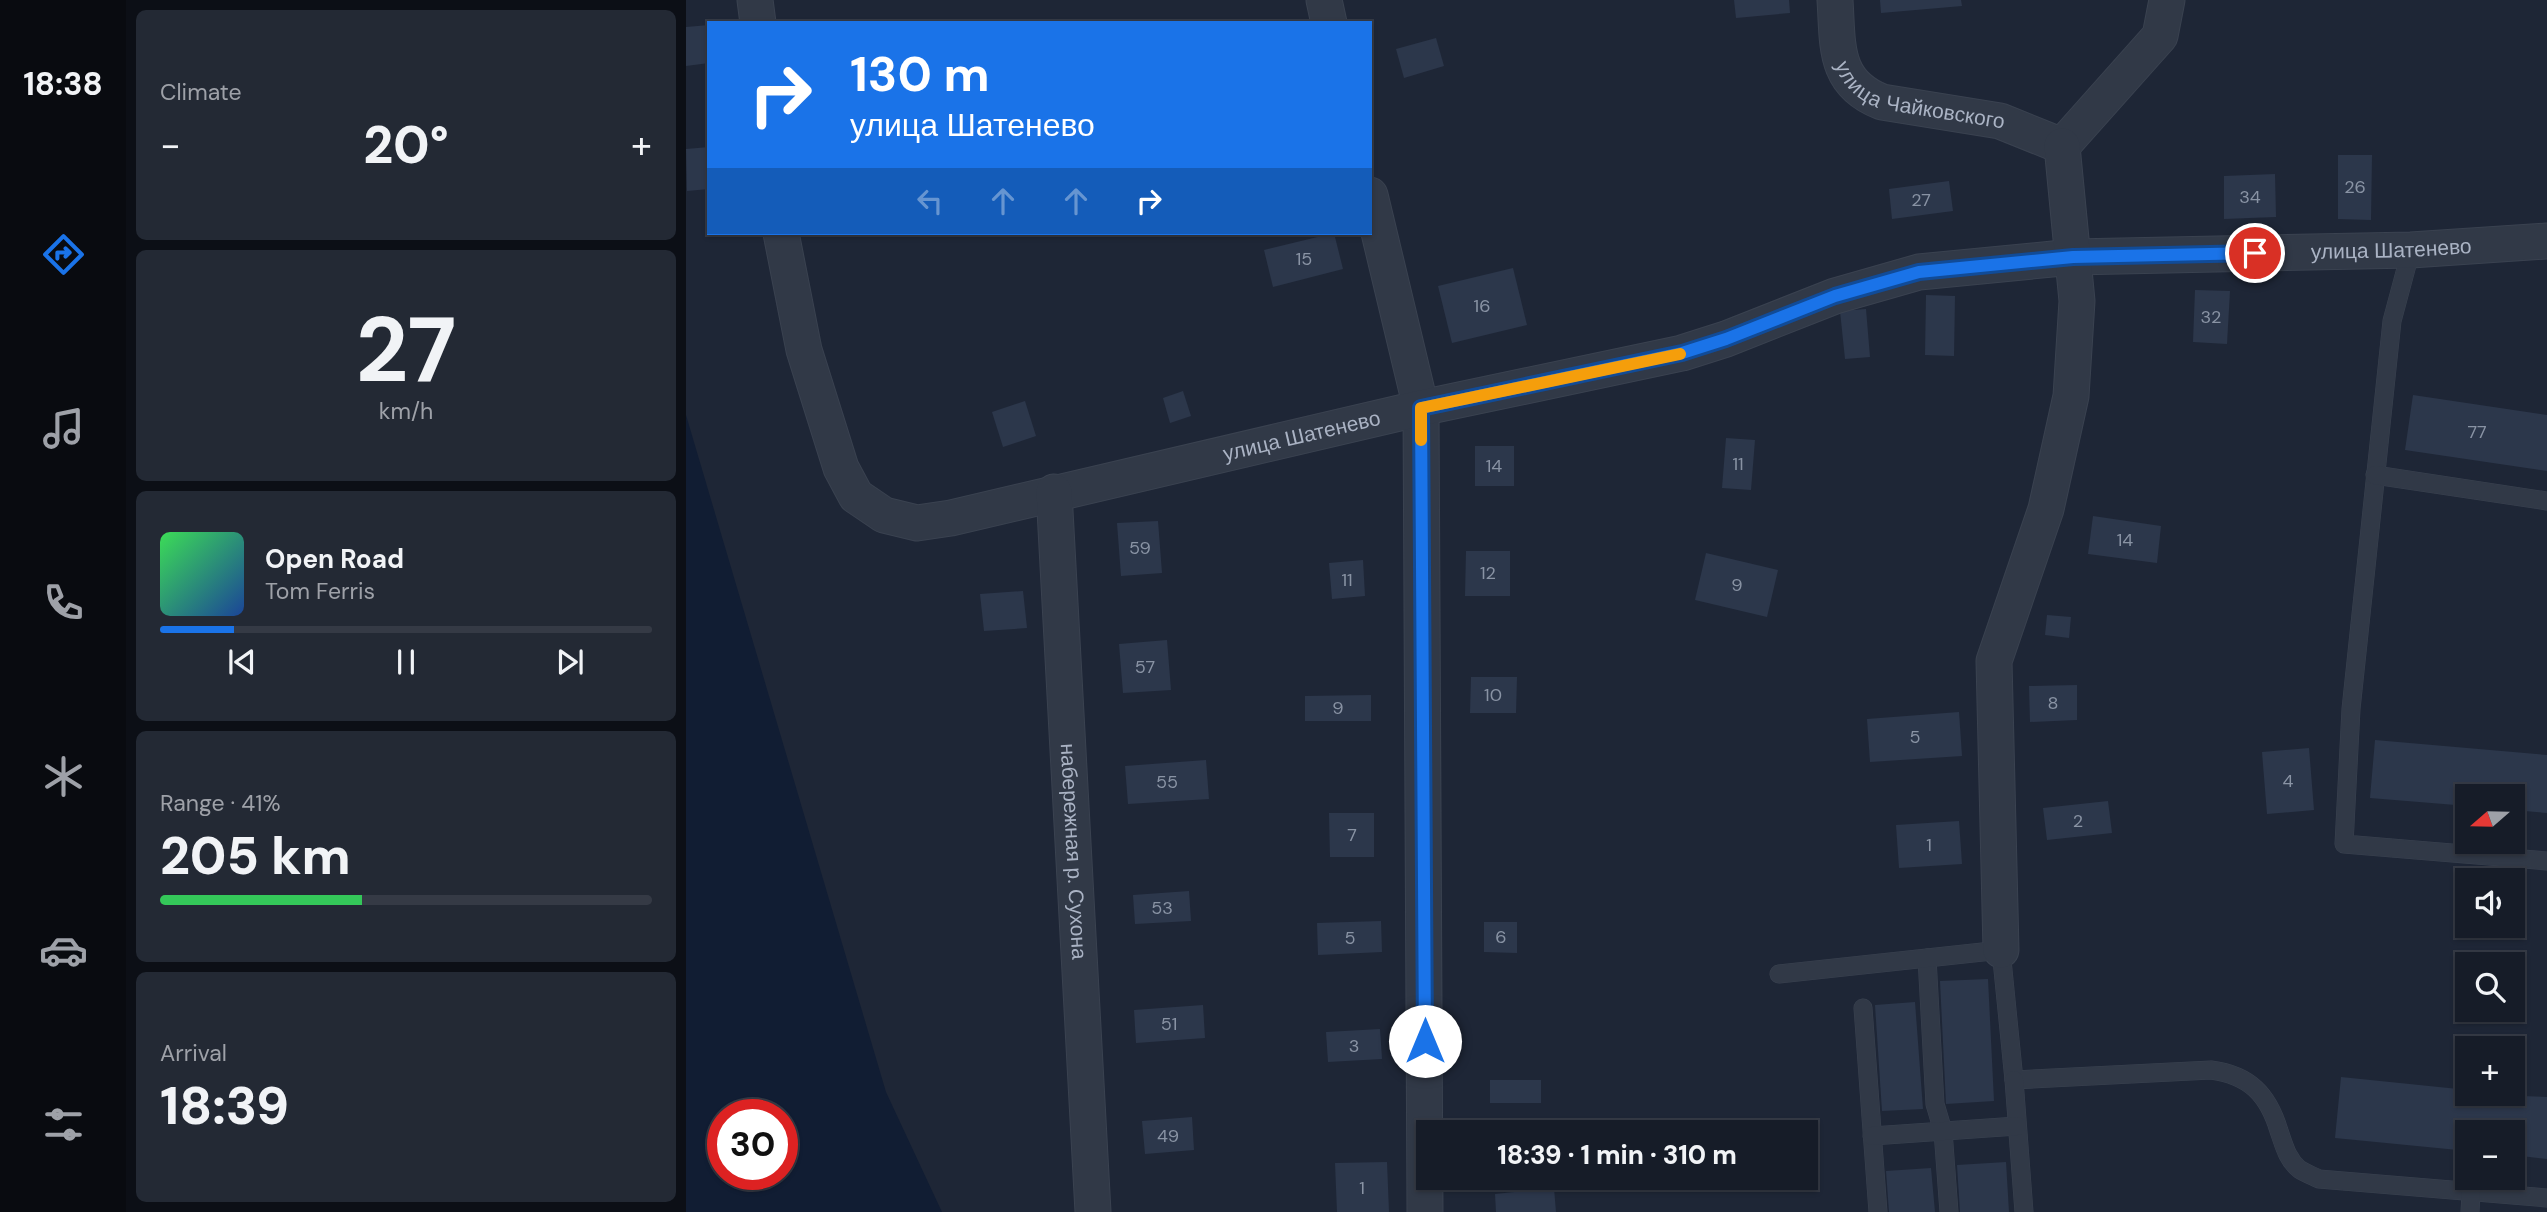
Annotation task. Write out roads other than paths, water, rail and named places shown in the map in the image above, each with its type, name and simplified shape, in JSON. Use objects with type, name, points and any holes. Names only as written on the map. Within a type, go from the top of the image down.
[{"type":"street","points":[[755,0],[758,21]]},
{"type":"street","points":[[1324,0],[1329,21]]},
{"type":"street","name":"улица Чайковского","points":[[1835,0],[1842,68],[1852,84],[1865,95],[1882,102],[2000,121],[2062,146]]},
{"type":"street","points":[[2001,950],[1994,661],[2046,509],[2071,396],[2077,301],[2062,146],[2156,42],[2165,23],[2167,0]]},
{"type":"street","points":[[1372,203],[1421,408],[1425,1212]]},
{"type":"street","name":"улица Шатенево","points":[[781,235],[804,349],[841,468],[856,496],[884,515],[917,523],[951,518],[1421,408],[1682,353],[1726,339],[1835,296],[1919,272],[2073,257],[2411,250],[2547,241]]},
{"type":"street","name":"набережная р. Сухона","points":[[1054,492],[1093,1212]]},
{"type":"lane","points":[[2411,250],[2392,321],[2351,709],[2344,844],[2547,861]]},
{"type":"lane","points":[[2375,475],[2547,501]]},
{"type":"lane","points":[[1779,974],[2001,950],[2024,1212]]},
{"type":"lane","points":[[1927,958],[1935,1104],[1943,1131],[1949,1212]]},
{"type":"lane","points":[[1863,1008],[1878,1212]]},
{"type":"lane","points":[[2014,1080],[2211,1070],[2230,1072],[2248,1080],[2263,1097],[2276,1120],[2287,1154],[2300,1170],[2319,1178],[2547,1198]]},
{"type":"lane","points":[[1872,1136],[2017,1126]]},
{"type":"lane","points":[[2470,1212],[2471,1192]]},
{"type":"water","points":[[686,415],[886,1092],[942,1212],[686,1212]]}]
